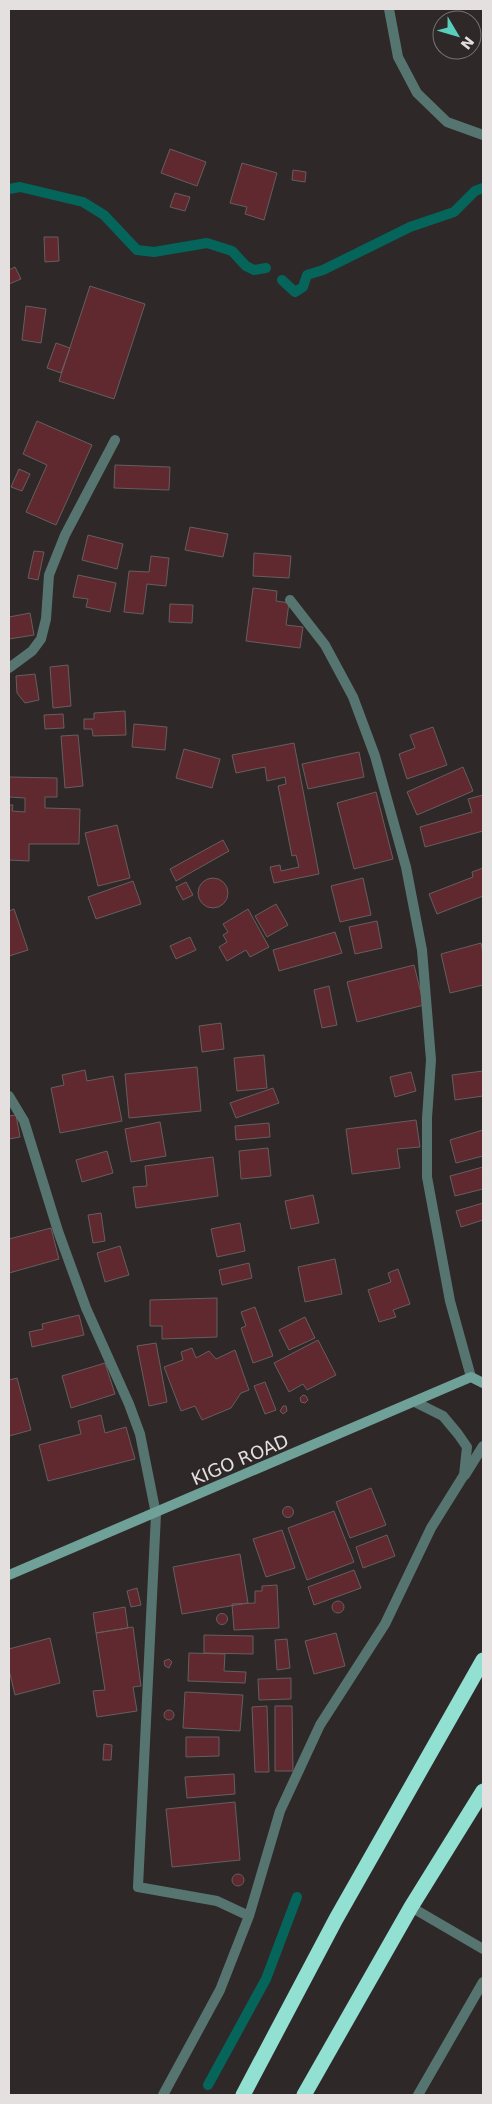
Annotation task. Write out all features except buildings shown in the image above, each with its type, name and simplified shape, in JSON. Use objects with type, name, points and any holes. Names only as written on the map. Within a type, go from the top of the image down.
[{"type":"highway","points":[[243,2095],[336,1919],[483,1660]]},
{"type":"highway","points":[[304,2095],[411,1907],[483,1791]]},
{"type":"street","points":[[389,9],[398,57],[417,93],[447,122],[483,135]]},
{"type":"street","points":[[9,668],[32,651],[41,639],[46,619],[49,575],[65,535],[115,440]]},
{"type":"street","points":[[290,600],[325,644],[353,697],[375,756],[406,867],[422,950],[431,1060],[427,1118],[427,1177],[450,1301],[471,1377],[483,1383]]},
{"type":"street","points":[[9,1096],[24,1121],[58,1231],[86,1308],[129,1404],[140,1434],[156,1514],[138,1887],[217,1901],[249,1916]]},
{"type":"street","name":"KIGO ROAD","points":[[9,1575],[156,1514],[471,1377]]},
{"type":"street","points":[[415,1402],[442,1416],[458,1434],[466,1447],[464,1476]]},
{"type":"street","points":[[163,2095],[220,1990],[249,1916],[280,1811],[320,1725],[385,1624],[431,1528],[483,1446]]},
{"type":"street","points":[[411,1907],[483,1949]]},
{"type":"street","points":[[418,2095],[483,1982]]},
{"type":"waterway","points":[[9,189],[20,187],[83,202],[104,215],[137,250],[154,252],[207,243],[232,251],[246,266],[254,270],[266,268]]},
{"type":"waterway","points":[[282,280],[295,292],[303,287],[307,275],[323,270],[410,227],[454,212],[475,191],[483,188]]},
{"type":"waterway","points":[[208,2085],[266,1979],[297,1897]]}]
